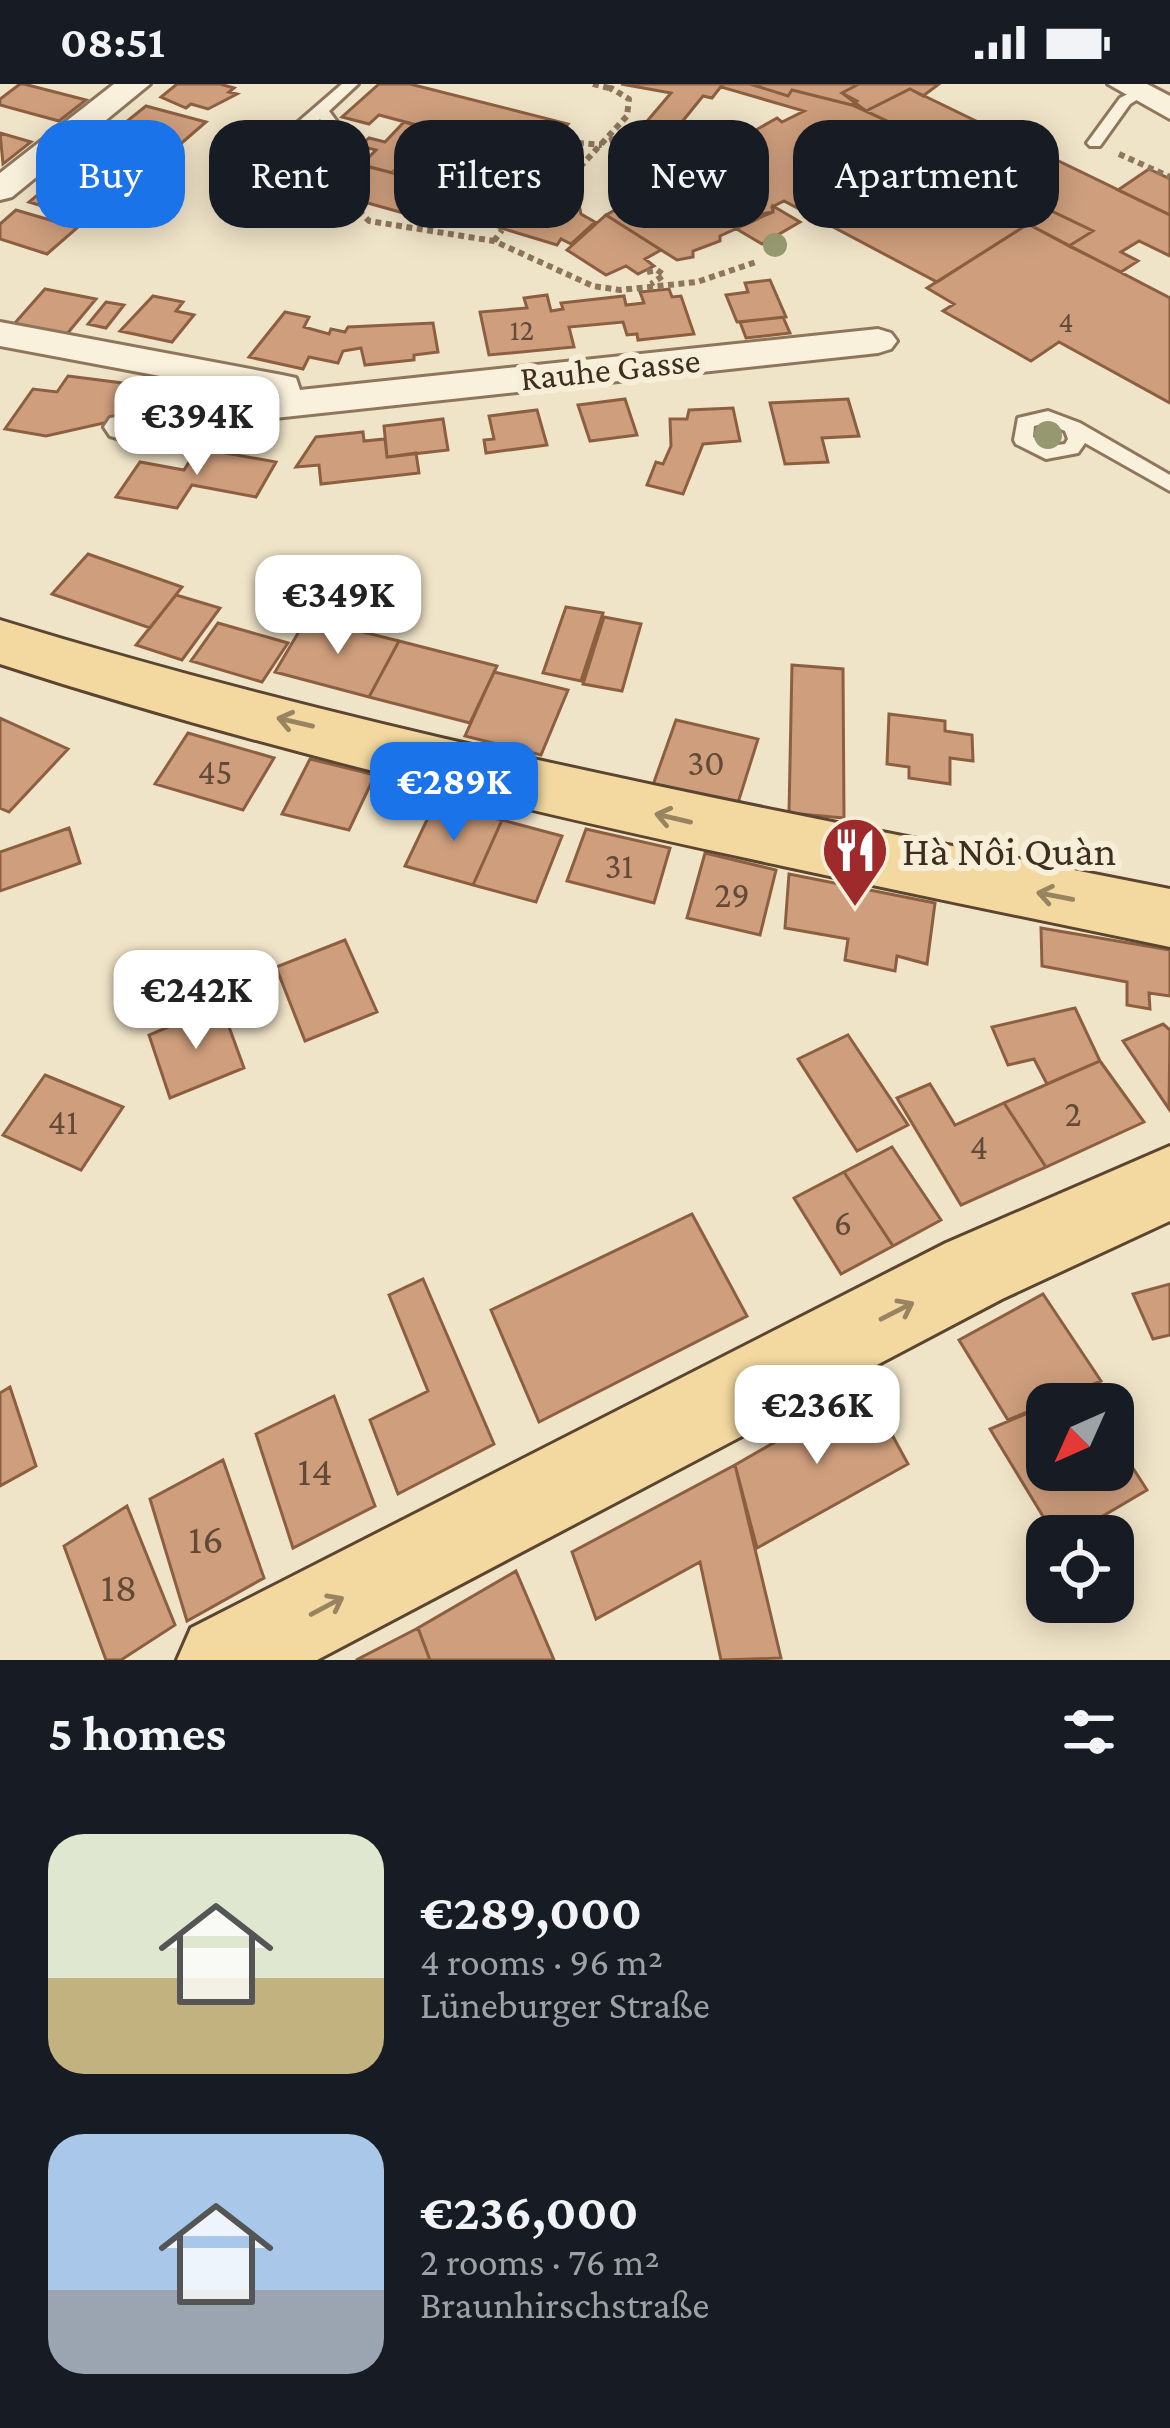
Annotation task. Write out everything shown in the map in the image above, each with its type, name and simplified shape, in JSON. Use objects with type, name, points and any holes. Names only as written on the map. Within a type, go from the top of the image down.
[{"type":"main road","points":[[0,642],[138,686],[602,802],[1170,918]]},
{"type":"main road","points":[[223,1660],[974,1271],[1170,1183]]},
{"type":"street","points":[[0,190],[134,84]]},
{"type":"street","name":"Rauhe Gasse","points":[[0,334],[342,398]]},
{"type":"street","name":"Rauhe Gasse","points":[[124,428],[210,412],[878,341]]},
{"type":"lane","points":[[323,113],[352,84]]},
{"type":"lane","points":[[1095,143],[1126,101],[1145,95]]},
{"type":"lane","points":[[1111,449],[1055,454],[1037,450],[1020,434],[1024,422],[1058,418],[1111,449],[1170,484]]},
{"type":"lane","points":[[1071,449],[1078,439],[1073,427]]},
{"type":"path","points":[[593,84],[628,99],[629,109],[621,120]]},
{"type":"path","points":[[584,163],[608,138]]},
{"type":"path","points":[[584,143],[602,145]]},
{"type":"path","points":[[1095,143],[1170,177]]},
{"type":"path","points":[[370,221],[494,241],[593,286],[641,288],[697,282],[756,262]]},
{"type":"path","points":[[494,241],[502,230]]},
{"type":"path","points":[[641,288],[664,275],[657,270],[647,272]]},
{"type":"building","points":[[24,84],[86,100],[55,120],[0,105],[0,99]]},
{"type":"building","points":[[177,84],[220,84],[234,88],[229,92],[237,94],[208,109],[191,104],[186,108],[161,97]]},
{"type":"building","points":[[379,84],[410,84],[552,120],[398,120],[379,115],[370,123],[342,117]]},
{"type":"building","points":[[621,84],[723,84],[712,98],[703,96],[684,120],[648,120],[671,93]]},
{"type":"building","points":[[750,84],[788,96],[792,90],[852,105],[884,120],[793,120],[793,206],[784,201],[769,213],[769,123],[804,111],[721,87]]},
{"type":"building","points":[[750,84],[859,84],[842,93],[857,101],[852,105],[792,90],[788,96]]},
{"type":"building","points":[[859,84],[939,84],[923,96],[910,89],[866,111],[842,93]]},
{"type":"building","points":[[910,89],[974,120],[885,120],[866,111]]},
{"type":"building","points":[[146,106],[206,122],[185,140],[185,120],[128,120]]},
{"type":"building","points":[[0,133],[31,142],[3,164]]},
{"type":"building","points":[[394,133],[393,173],[370,167],[370,156],[376,150],[370,148],[370,138],[385,142]]},
{"type":"building","points":[[1059,161],[1170,215],[1170,256],[1139,241],[1121,252],[1138,261],[1121,272],[1069,246],[1093,231],[1059,215]]},
{"type":"building","points":[[370,167],[394,174],[394,210],[370,204]]},
{"type":"building","points":[[1149,169],[1170,179],[1170,215],[1118,190]]},
{"type":"building","points":[[773,206],[793,218],[793,226],[762,244],[735,228],[769,228]]},
{"type":"building","points":[[16,210],[36,216],[36,228],[77,228],[47,254],[0,239],[0,224]]},
{"type":"building","points":[[606,215],[608,228],[626,228],[661,250],[645,259],[654,266],[638,274],[626,266],[606,275],[567,250]]},
{"type":"building","points":[[1059,215],[1093,231],[1069,246],[1035,228],[1059,228]]},
{"type":"building","points":[[584,216],[595,222],[571,244],[561,239],[557,245],[501,228],[584,228]]},
{"type":"building","points":[[627,228],[738,228],[693,251],[693,257],[677,260]]},
{"type":"building","points":[[835,228],[1022,228],[937,282]]},
{"type":"building","points":[[1022,228],[1036,228],[1170,298],[1170,403],[1059,342],[1031,361],[943,311],[954,304],[927,288]]},
{"type":"building","points":[[770,280],[786,317],[737,322],[726,295],[748,292],[745,283]]},
{"type":"building","points":[[45,289],[96,299],[66,335],[14,324]]},
{"type":"building","points":[[669,289],[672,297],[681,296],[694,334],[638,340],[637,334],[627,335],[623,322],[569,327],[574,347],[489,355],[480,312],[527,308],[524,298],[547,295],[551,311],[563,309],[561,303],[624,296],[626,305],[644,303],[640,292]]},
{"type":"building","points":[[153,296],[183,302],[176,311],[194,315],[172,342],[120,331]]},
{"type":"building","points":[[106,302],[124,305],[106,328],[88,324]]},
{"type":"building","points":[[285,312],[309,317],[304,327],[329,334],[331,329],[345,332],[348,327],[433,323],[438,352],[414,355],[414,360],[365,365],[361,348],[343,351],[338,363],[309,357],[303,369],[249,357]]},
{"type":"building","points":[[783,317],[790,333],[746,338],[740,322]]},
{"type":"building","points":[[68,376],[146,386],[122,419],[46,436],[5,429],[33,389],[57,392]]},
{"type":"building","points":[[625,399],[637,435],[590,441],[578,405]]},
{"type":"building","points":[[848,399],[859,436],[822,438],[828,462],[785,464],[770,403]]},
{"type":"building","points":[[733,408],[740,441],[703,444],[683,494],[647,485],[656,462],[663,464],[671,446],[670,419],[687,419],[689,410]]},
{"type":"building","points":[[537,410],[547,445],[486,453],[484,440],[494,439],[489,416]]},
{"type":"building","points":[[443,419],[448,450],[387,457],[384,426]]},
{"type":"building","points":[[363,432],[364,441],[385,439],[387,457],[416,453],[419,473],[321,484],[319,465],[296,467],[316,437]]},
{"type":"building","points":[[198,448],[276,462],[256,497],[192,485],[177,508],[116,497],[140,462],[184,470]]},
{"type":"building","points":[[88,554],[182,587],[150,628],[52,594]]},
{"type":"building","points":[[176,595],[220,608],[182,660],[136,645]]},
{"type":"building","points":[[566,607],[603,613],[581,681],[543,673]]},
{"type":"building","points":[[604,617],[641,624],[622,691],[583,684]]},
{"type":"building","points":[[307,618],[399,641],[369,697],[275,672]]},
{"type":"building","points":[[218,623],[288,643],[262,682],[191,661]]},
{"type":"building","points":[[399,641],[497,666],[470,723],[369,697]]},
{"type":"building","points":[[792,665],[843,669],[844,818],[789,813]]},
{"type":"building","points":[[494,672],[568,690],[541,755],[465,736]]},
{"type":"building","points":[[889,714],[945,721],[945,731],[972,735],[973,761],[950,758],[950,784],[909,778],[909,767],[887,764]]},
{"type":"building","points":[[0,718],[68,749],[9,812],[0,808]]},
{"type":"building","points":[[676,720],[758,739],[737,806],[653,785]]},
{"type":"building","points":[[188,733],[274,758],[243,810],[155,784]]},
{"type":"building","points":[[310,759],[375,775],[349,830],[282,814]]},
{"type":"building","points":[[435,803],[502,820],[473,885],[405,866]]},
{"type":"building","points":[[502,820],[562,836],[536,902],[473,885]]},
{"type":"building","points":[[69,828],[80,863],[0,891],[0,852]]},
{"type":"building","points":[[586,829],[670,848],[654,903],[567,881]]},
{"type":"building","points":[[705,853],[776,870],[760,935],[687,918]]},
{"type":"building","points":[[789,874],[935,903],[927,964],[897,956],[895,971],[845,960],[848,939],[785,928]]},
{"type":"building","points":[[1041,928],[1170,950],[1170,996],[1149,993],[1150,1009],[1127,1005],[1127,982],[1042,966]]},
{"type":"building","points":[[345,940],[377,1012],[305,1041],[276,967]]},
{"type":"building","points":[[221,1005],[244,1068],[170,1098],[149,1035]]},
{"type":"building","points":[[1075,1008],[1100,1061],[1047,1084],[1034,1059],[1008,1065],[992,1027]]},
{"type":"building","points":[[1163,1024],[1170,1030],[1169,1109],[1123,1041]]},
{"type":"building","points":[[848,1035],[908,1125],[857,1151],[798,1059]]},
{"type":"building","points":[[1100,1061],[1144,1122],[1046,1167],[1004,1103]]},
{"type":"building","points":[[45,1075],[123,1107],[81,1170],[3,1135]]},
{"type":"building","points":[[930,1084],[955,1125],[1004,1103],[1046,1167],[961,1205],[897,1098]]},
{"type":"building","points":[[892,1147],[941,1220],[893,1246],[844,1172]]},
{"type":"building","points":[[844,1172],[893,1246],[841,1274],[794,1198]]},
{"type":"building","points":[[692,1214],[747,1316],[539,1422],[491,1310]]},
{"type":"building","points":[[423,1279],[494,1444],[398,1494],[370,1420],[428,1391],[389,1295]]},
{"type":"building","points":[[1170,1284],[1170,1335],[1153,1339],[1133,1294]]},
{"type":"building","points":[[1043,1294],[1101,1381],[1026,1383],[1026,1412],[1008,1420],[959,1340]]},
{"type":"building","points":[[10,1387],[36,1466],[0,1486],[0,1393]]},
{"type":"building","points":[[867,1389],[908,1464],[757,1548],[735,1465]]},
{"type":"building","points":[[334,1396],[375,1506],[293,1548],[256,1434]]},
{"type":"building","points":[[1026,1414],[1026,1488],[990,1429]]},
{"type":"building","points":[[223,1460],[264,1578],[187,1621],[150,1499]]},
{"type":"building","points":[[735,1465],[781,1658],[721,1660],[700,1562],[596,1619],[572,1552]]},
{"type":"building","points":[[1134,1470],[1147,1490],[1105,1515],[1042,1515],[1028,1491],[1134,1491]]},
{"type":"building","points":[[127,1506],[175,1625],[121,1660],[106,1660],[64,1546]]},
{"type":"building","points":[[516,1571],[554,1660],[430,1660],[418,1628]]},
{"type":"building","points":[[418,1628],[430,1660],[356,1660]]},
{"type":"place","name":"Hà Nôi Quàn","points":[[855,909]]}]
